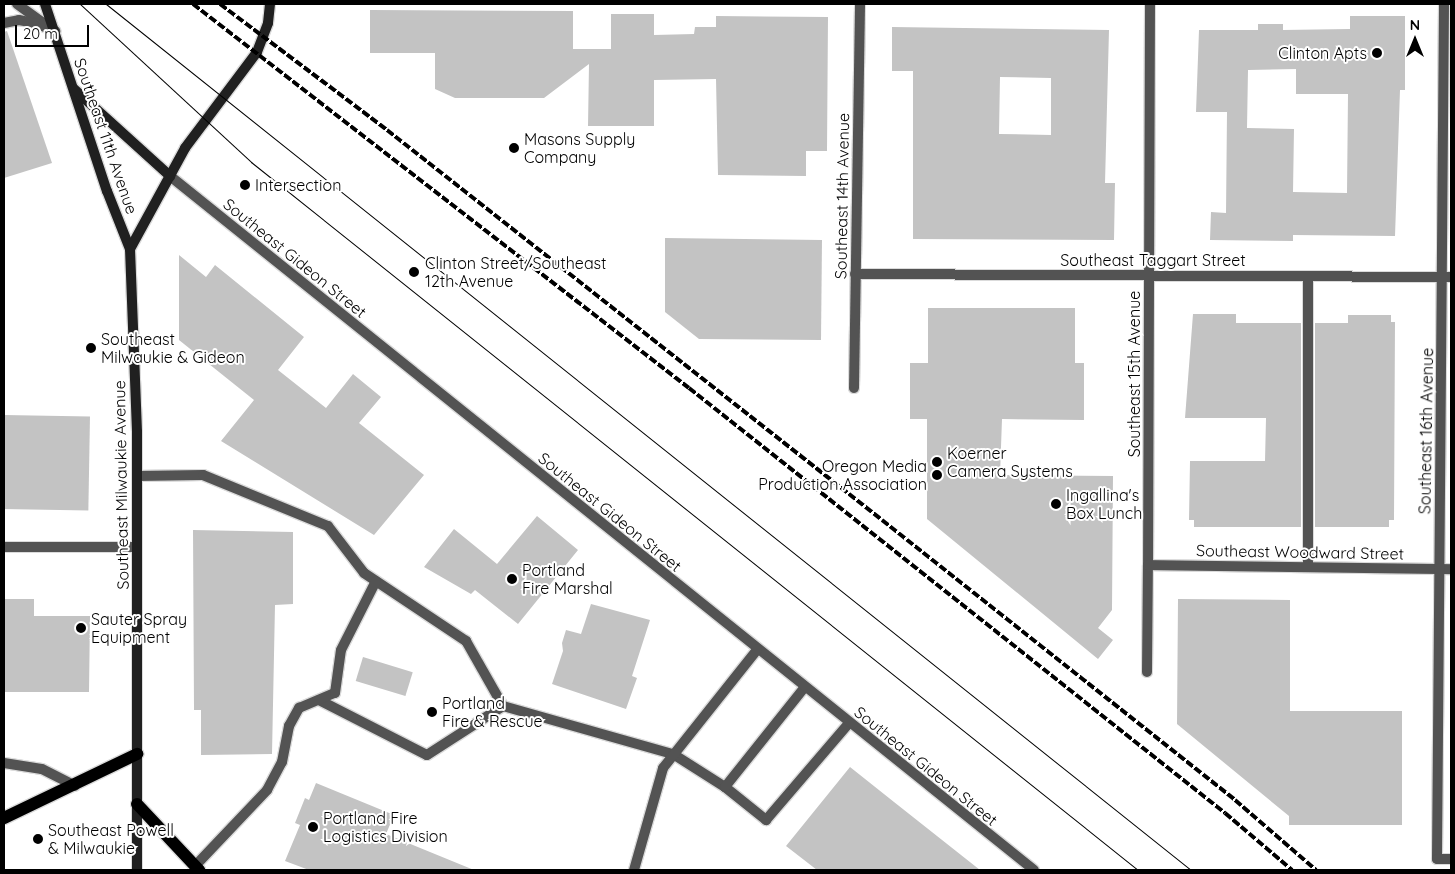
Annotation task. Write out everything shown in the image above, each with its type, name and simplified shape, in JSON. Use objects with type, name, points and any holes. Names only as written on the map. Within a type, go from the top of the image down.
[{"type":"main road","name":"Southeast 11th Avenue","points":[[45,4],[107,191],[130,249]]},
{"type":"main road","points":[[130,249],[185,148],[257,52],[268,22],[270,4]]},
{"type":"main road","points":[[73,88],[170,176]]},
{"type":"main road","name":"Southeast Milwaukie Avenue","points":[[130,249],[137,476],[137,870]]},
{"type":"main road","points":[[4,818],[75,786],[137,754]]},
{"type":"main road","points":[[137,804],[197,868]]},
{"type":"street","points":[[17,4],[55,32]]},
{"type":"street","name":"Southeast 14th Avenue","points":[[854,388],[860,4]]},
{"type":"street","name":"Southeast 15th Avenue","points":[[1147,672],[1150,4]]},
{"type":"street","name":"Southeast 16th Avenue","points":[[1444,4],[1448,277],[1439,569],[1437,859],[1451,859]]},
{"type":"street","points":[[4,23],[19,20],[36,22],[55,32]]},
{"type":"street","name":"Southeast Gideon Street","points":[[170,176],[804,688],[1034,870]]},
{"type":"street","name":"Southeast Taggart Street","points":[[855,274],[1448,277]]},
{"type":"street","points":[[1308,276],[1308,567]]},
{"type":"street","points":[[137,476],[203,475],[328,526],[364,573],[466,641],[503,706],[673,754],[725,787],[766,820],[849,723]]},
{"type":"street","points":[[4,546],[137,547]]},
{"type":"street","name":"Southeast Woodward Street","points":[[1148,565],[1451,569]]},
{"type":"street","points":[[197,868],[267,790],[282,762],[289,726],[299,708],[335,693],[341,650],[376,581]]},
{"type":"street","points":[[634,870],[663,768],[757,650]]},
{"type":"street","points":[[725,787],[804,688]]},
{"type":"street","points":[[319,700],[426,755],[503,706]]},
{"type":"street","points":[[4,764],[42,768],[75,786]]},
{"type":"building","points":[[370,10],[573,11],[573,49],[611,49],[611,14],[654,14],[654,35],[694,34],[695,27],[716,27],[716,16],[828,17],[827,151],[806,151],[806,176],[718,175],[716,79],[654,80],[654,126],[588,126],[589,64],[544,98],[455,98],[435,89],[435,53],[370,53]]},
{"type":"building","points":[[1350,16],[1405,16],[1405,90],[1400,90],[1395,236],[1293,235],[1293,241],[1210,240],[1211,212],[1226,213],[1227,112],[1196,112],[1199,30],[1258,30],[1258,24],[1283,24],[1283,30],[1350,29]],"holes":[[[1296,69],[1296,94],[1348,94],[1347,193],[1293,192],[1294,129],[1247,128],[1248,70]]]},
{"type":"building","points":[[892,27],[1109,30],[1105,183],[1115,183],[1114,240],[913,239],[913,71],[892,71]],"holes":[[[1000,77],[1051,78],[1051,135],[999,134]]]},
{"type":"building","points":[[7,31],[52,163],[4,178],[4,32]]},
{"type":"building","points":[[665,238],[822,240],[821,340],[699,339],[665,312]]},
{"type":"building","points":[[179,255],[206,277],[215,265],[304,337],[278,370],[326,408],[353,374],[381,397],[359,423],[424,475],[374,535],[221,441],[254,400],[179,340]]},
{"type":"building","points":[[928,308],[1075,308],[1075,363],[1084,363],[1084,420],[1002,419],[1000,475],[1113,476],[1112,610],[1098,628],[1113,640],[1098,659],[927,519],[927,419],[910,419],[910,363],[928,363]]},
{"type":"building","points":[[1193,314],[1236,314],[1236,323],[1301,323],[1301,527],[1194,527],[1194,520],[1189,520],[1190,461],[1265,461],[1266,418],[1185,418]]},
{"type":"building","points":[[1348,315],[1391,315],[1391,322],[1395,322],[1394,520],[1389,520],[1389,527],[1315,527],[1315,323],[1348,323]]},
{"type":"building","points":[[4,415],[90,417],[88,510],[4,509]]},
{"type":"building","points":[[537,516],[578,550],[518,624],[475,590],[471,594],[424,567],[454,529],[497,564]]},
{"type":"building","points":[[193,530],[293,532],[293,604],[275,605],[272,754],[201,755],[201,710],[194,710]]},
{"type":"building","points":[[4,599],[34,599],[34,616],[90,616],[89,692],[4,692]]},
{"type":"building","points":[[1178,599],[1290,600],[1290,711],[1402,711],[1402,825],[1289,825],[1289,816],[1177,724]]},
{"type":"building","points":[[591,604],[650,620],[632,676],[637,678],[626,709],[552,684],[563,651],[562,643],[566,630],[581,634]]},
{"type":"building","points":[[363,657],[413,672],[405,696],[356,681]]},
{"type":"building","points":[[850,767],[980,870],[817,870],[786,846]]},
{"type":"building","points":[[316,783],[394,815],[386,834],[474,870],[309,870],[285,861],[300,825],[295,823],[305,798],[309,800]]},
{"type":"tram line","points":[[80,4],[251,162],[1138,870]]},
{"type":"tram line","points":[[106,4],[1191,870]]},
{"type":"railway","points":[[193,4],[689,388],[1225,813],[1292,870]]},
{"type":"railway","points":[[220,4],[387,130],[882,520],[1235,800],[1316,870]]},
{"type":"place","name":"Clinton Apts","points":[[1377,53]]},
{"type":"place","name":"Masons Supply Company","points":[[514,148]]},
{"type":"place","name":"Intersection","points":[[245,185]]},
{"type":"place","name":"Clinton Street/Southeast 12th Avenue","points":[[414,272]]},
{"type":"place","name":"Southeast Milwaukie & Gideon","points":[[91,348]]},
{"type":"place","name":"Koerner Camera Systems","points":[[937,462]]},
{"type":"place","name":"Oregon Media Production Association","points":[[937,475]]},
{"type":"place","name":"Ingallina's Box Lunch","points":[[1056,504]]},
{"type":"place","name":"Portland Fire Marshal","points":[[512,579]]},
{"type":"place","name":"Sauter Spray Equipment","points":[[81,628]]},
{"type":"place","name":"Portland Fire & Rescue","points":[[432,712]]},
{"type":"place","name":"Portland Fire Logistics Division","points":[[313,827]]},
{"type":"place","name":"Southeast Powell & Milwaukie","points":[[38,839]]}]
